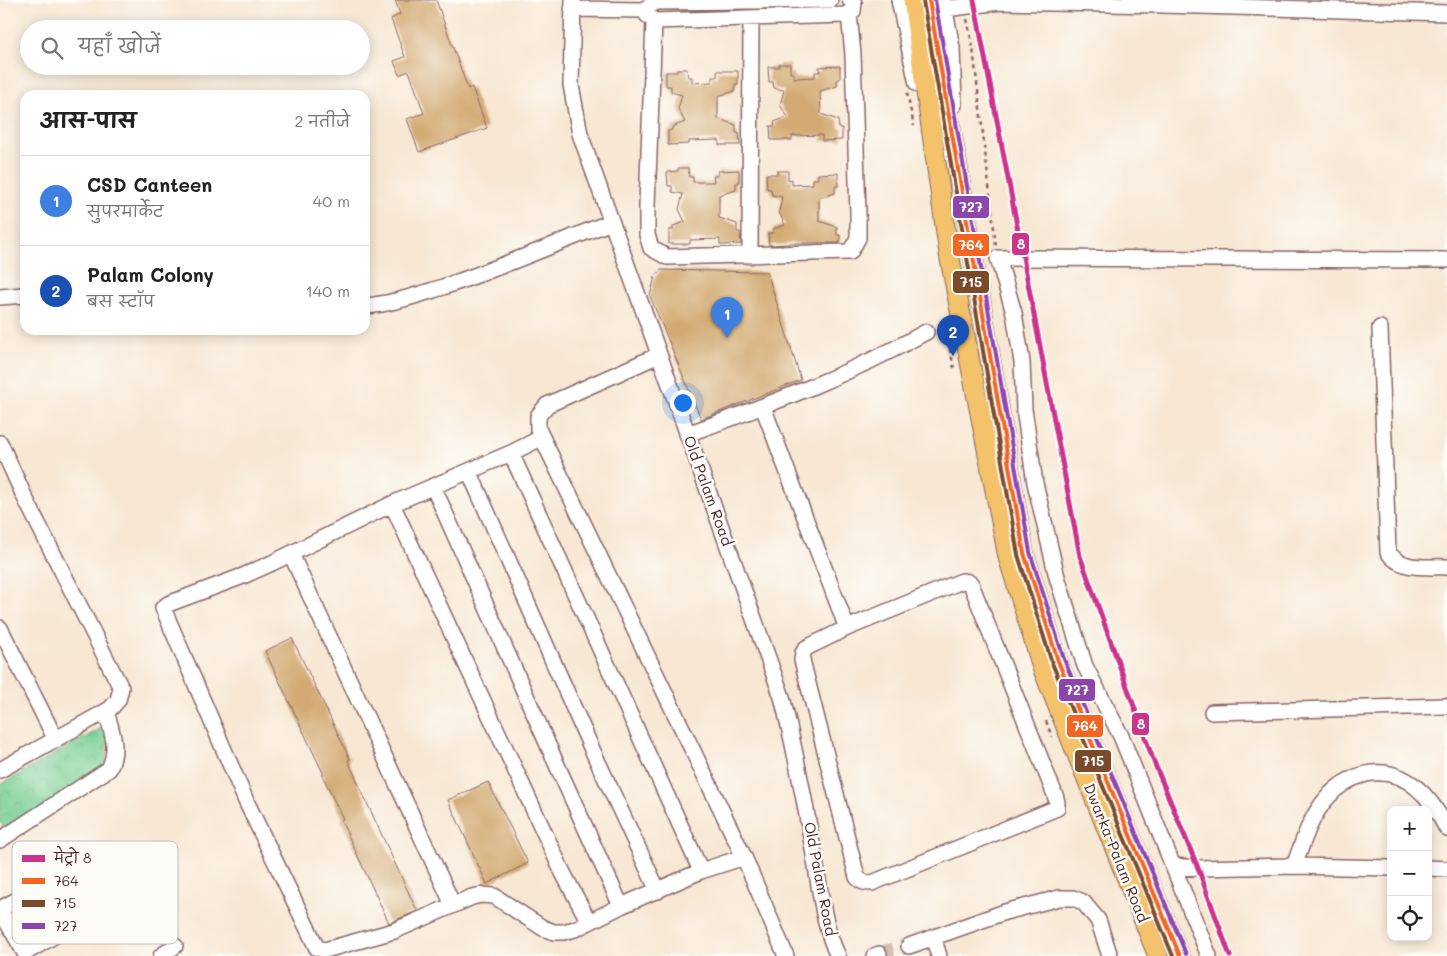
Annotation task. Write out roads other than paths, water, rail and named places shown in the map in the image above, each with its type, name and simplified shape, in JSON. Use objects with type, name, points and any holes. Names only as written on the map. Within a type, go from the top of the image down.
[{"type":"main road","points":[[913,0],[937,102]]},
{"type":"main road","points":[[937,102],[939,3]]},
{"type":"main road","name":"Dwarka-Palam Road","points":[[937,102],[937,168],[949,254],[1008,557],[1042,667],[1158,956]]},
{"type":"main road","name":"Dwarka-Palam Road","points":[[937,102],[956,161],[1024,553],[1058,661],[1180,956]]},
{"type":"street","points":[[638,10],[656,2],[828,0]]},
{"type":"street","points":[[899,0],[937,168]]},
{"type":"street","points":[[956,161],[952,48],[939,3],[964,5],[1000,2],[1260,4],[1447,13]]},
{"type":"street","points":[[572,4],[752,19],[850,7],[858,238],[850,252],[667,257],[651,248],[647,235],[638,10]]},
{"type":"street","name":"Old Palam Road","points":[[572,4],[571,85],[580,134],[782,696],[795,751],[822,900],[833,946],[838,956]]},
{"type":"street","points":[[750,256],[752,19]]},
{"type":"street","points":[[370,299],[380,298],[490,264],[610,218]]},
{"type":"street","points":[[370,305],[408,298],[492,271],[610,218]]},
{"type":"street","points":[[1209,956],[1120,736],[1085,666],[1057,577],[1034,473],[1024,409],[1022,362],[1014,313],[998,258],[1447,260]]},
{"type":"street","points":[[0,297],[20,295]]},
{"type":"street","points":[[1380,328],[1388,552],[1392,558],[1401,564],[1447,567]]},
{"type":"street","points":[[687,434],[763,407],[885,355],[926,332]]},
{"type":"street","points":[[659,355],[547,405],[541,410],[537,422],[541,438],[744,857],[786,956]]},
{"type":"street","points":[[763,407],[847,628]]},
{"type":"street","points":[[541,438],[511,453],[392,504],[243,576],[168,604],[163,608],[246,801],[314,944],[321,950],[325,950],[394,931],[472,897],[482,895],[494,896],[529,921],[554,932],[575,929],[621,906],[702,871],[744,857]]},
{"type":"street","points":[[0,443],[25,498],[119,680],[121,693],[114,705],[106,712],[0,770]]},
{"type":"street","points":[[511,453],[702,871]]},
{"type":"street","points":[[469,471],[590,744],[658,891]]},
{"type":"street","points":[[433,486],[621,906]]},
{"type":"street","points":[[392,504],[563,873],[589,922]]},
{"type":"street","points":[[291,554],[453,905]]},
{"type":"street","points":[[962,581],[971,584],[1058,802],[1057,808],[872,883],[860,881],[802,660],[806,648],[847,628],[962,581]]},
{"type":"street","points":[[0,628],[56,740]]},
{"type":"street","points":[[1212,712],[1447,706]]},
{"type":"street","points":[[0,840],[109,769],[114,749],[114,739],[106,712]]},
{"type":"street","points":[[1294,866],[1311,820],[1327,798],[1340,785],[1356,776],[1379,771],[1400,776],[1419,790],[1437,809],[1447,829]]},
{"type":"street","points":[[1173,866],[1198,868],[1294,866],[1387,868]]},
{"type":"street","points":[[1432,868],[1447,869]]},
{"type":"street","points":[[908,946],[1005,912],[1059,898],[1073,898],[1083,902],[1098,920],[1110,956]]},
{"type":"street","points":[[12,903],[0,910],[12,930]]},
{"type":"street","points":[[933,937],[939,956]]},
{"type":"street","points":[[20,944],[25,952],[39,944]]},
{"type":"street","points":[[161,956],[175,946]]},
{"type":"tunnel","points":[[879,954],[909,946]]},
{"type":"metro line","name":"8","points":[[974,0],[1080,556],[1154,762],[1198,868],[1230,956]]},
{"type":"place","name":"CSD Canteen","points":[[727,338]]},
{"type":"place","name":"Palam Colony","points":[[953,356]]}]
